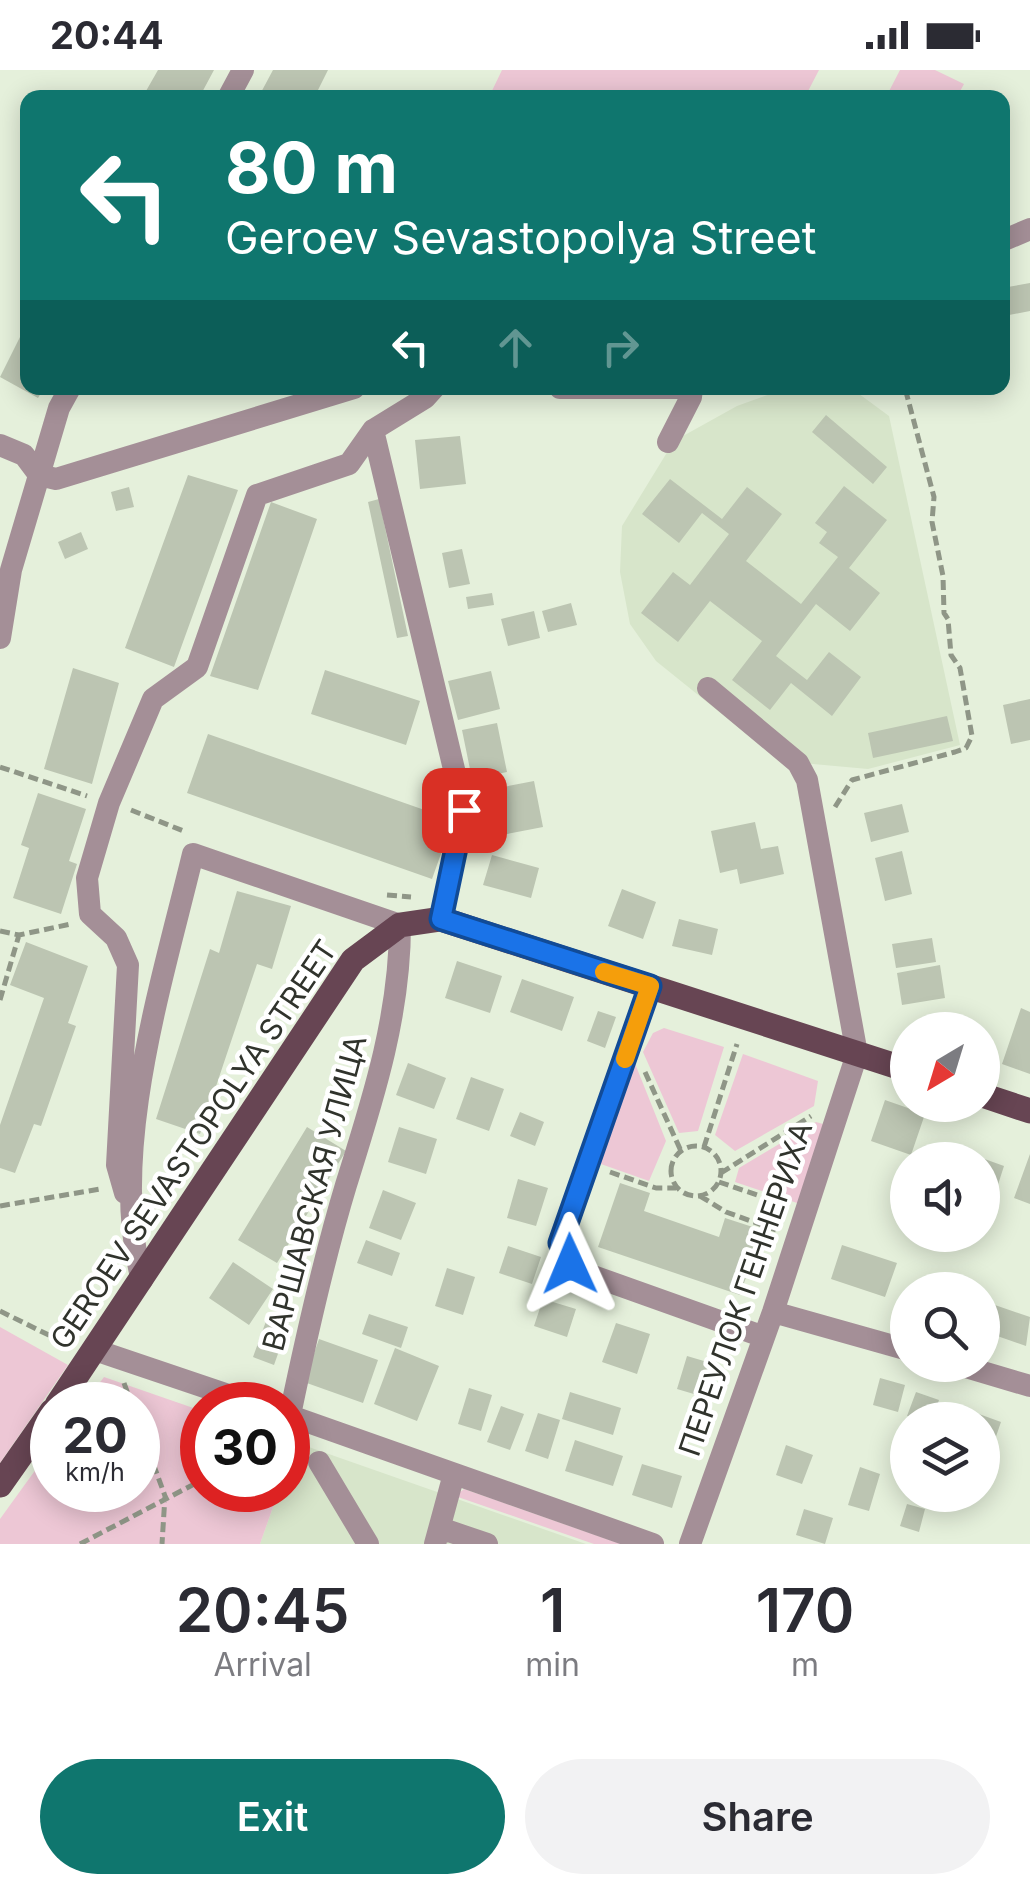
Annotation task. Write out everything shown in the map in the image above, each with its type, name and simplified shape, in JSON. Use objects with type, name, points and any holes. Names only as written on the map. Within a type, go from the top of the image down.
[{"type":"main road","name":"GEROEV SEVASTOPOLYA STREET","points":[[73,1382],[353,960],[400,925],[441,919],[890,1064]]},
{"type":"main road","points":[[1000,1101],[1030,1111]]},
{"type":"main road","points":[[0,1485],[30,1442]]},
{"type":"street","points":[[0,445],[24,454],[39,474],[56,479],[331,395]]},
{"type":"street","points":[[142,1280],[117,1165],[128,966],[116,938],[90,914],[88,878],[110,803],[153,698],[197,667],[257,495],[350,464],[373,430],[424,395]]},
{"type":"street","points":[[668,442],[689,395]]},
{"type":"street","points":[[0,638],[11,570],[65,398]]},
{"type":"street","points":[[373,430],[464,810],[441,919]]},
{"type":"street","points":[[708,688],[801,766],[816,827],[857,1054]]},
{"type":"street","points":[[126,1196],[146,1052],[193,854],[400,925]]},
{"type":"street","name":"ВАРШАВСКАЯ УЛИЦА","points":[[295,1382],[316,1291],[380,1083],[400,965],[400,925]]},
{"type":"street","points":[[650,986],[560,1243],[570,1264],[579,1272],[764,1336]]},
{"type":"street","name":"ПЕРЕУЛОК ГЕННЕРИХА","points":[[690,1544],[773,1312],[857,1054]]},
{"type":"street","points":[[773,1312],[890,1345]]},
{"type":"street","points":[[96,1350],[190,1382]]},
{"type":"street","points":[[1000,1377],[1030,1386]]},
{"type":"street","points":[[310,1423],[653,1544]]},
{"type":"street","points":[[320,1462],[368,1544]]},
{"type":"street","points":[[454,1474],[438,1536],[487,1544]]},
{"type":"path","points":[[816,827],[844,798],[852,780],[966,748],[972,736],[960,668],[951,656],[944,613],[943,576],[932,522],[934,497],[907,395]]},
{"type":"path","points":[[0,767],[78,794]]},
{"type":"path","points":[[121,806],[194,835]]},
{"type":"path","points":[[0,931],[19,934],[65,924],[104,926]]},
{"type":"path","points":[[0,1000],[19,934]]},
{"type":"path","points":[[631,1041],[680,1151],[671,1173],[678,1188]]},
{"type":"path","points":[[704,1147],[737,1044]]},
{"type":"path","points":[[721,1174],[844,1096]]},
{"type":"path","points":[[680,1151],[704,1147],[717,1157],[719,1182],[700,1196]]},
{"type":"path","points":[[588,1164],[656,1188],[678,1188],[726,1212],[798,1237]]},
{"type":"path","points":[[719,1182],[806,1212]]},
{"type":"path","points":[[0,1206],[126,1196]]},
{"type":"path","points":[[0,1312],[68,1344]]},
{"type":"path","points":[[120,1371],[124,1382]]},
{"type":"path","points":[[160,1482],[165,1496],[162,1544]]},
{"type":"path","points":[[80,1544],[180,1490]]},
{"type":"shaded area","points":[[502,70],[819,70],[809,90],[492,90]]},
{"type":"shaded area","points":[[900,70],[935,70],[964,84],[961,90],[890,90]]},
{"type":"shaded area","points":[[768,395],[860,395],[889,416],[960,745],[868,769],[780,761],[656,661],[630,624],[620,572],[622,526],[674,441],[737,406]]},
{"type":"shaded area","points":[[664,1028],[724,1047],[698,1131],[679,1133],[643,1052],[653,1033]]},
{"type":"shaded area","points":[[743,1054],[818,1081],[814,1106],[735,1151],[715,1135]]},
{"type":"shaded area","points":[[634,1061],[666,1141],[649,1181],[598,1163]]},
{"type":"shaded area","points":[[816,1122],[823,1124],[800,1204],[735,1182],[739,1168]]},
{"type":"shaded area","points":[[0,1327],[68,1365],[56,1382],[30,1382],[30,1420],[0,1463]]},
{"type":"shaded area","points":[[160,1396],[180,1403],[180,1512],[271,1512],[260,1544],[0,1544],[0,1519],[30,1477],[30,1512],[160,1512]]},
{"type":"shaded area","points":[[310,1447],[586,1544],[260,1544],[271,1512],[310,1512]]},
{"type":"shaded area","points":[[464,1489],[621,1544],[594,1544],[455,1496]]},
{"type":"building","points":[[158,70],[214,70],[203,90],[147,90]]},
{"type":"building","points":[[273,70],[328,70],[318,90],[262,90]]},
{"type":"building","points":[[1030,283],[1030,311],[1010,315],[1010,287]]},
{"type":"building","points":[[20,337],[20,388],[0,377]]},
{"type":"building","points":[[826,415],[887,467],[873,484],[812,432]]},
{"type":"building","points":[[460,436],[466,484],[420,489],[415,440]]},
{"type":"building","points":[[188,475],[238,490],[174,667],[125,648]]},
{"type":"building","points":[[670,479],[722,519],[747,487],[782,514],[746,561],[801,604],[838,557],[819,543],[827,532],[815,523],[844,486],[887,520],[849,568],[880,593],[850,631],[816,604],[776,656],[807,680],[829,652],[861,677],[832,716],[791,683],[770,710],[732,680],[762,641],[710,601],[678,642],[641,613],[673,572],[690,585],[729,534],[702,513],[679,543],[642,514]]},
{"type":"building","points":[[129,487],[134,507],[116,511],[111,492]]},
{"type":"building","points":[[379,499],[408,636],[397,638],[368,502]]},
{"type":"building","points":[[271,502],[317,519],[258,690],[210,676]]},
{"type":"building","points":[[81,532],[88,549],[65,559],[58,542]]},
{"type":"building","points":[[462,549],[470,584],[449,588],[442,553]]},
{"type":"building","points":[[492,593],[494,605],[468,609],[466,597]]},
{"type":"building","points":[[571,603],[577,625],[548,632],[542,611]]},
{"type":"building","points":[[534,611],[540,638],[508,646],[501,619]]},
{"type":"building","points":[[73,668],[119,683],[92,784],[44,769]]},
{"type":"building","points":[[325,670],[420,701],[406,745],[311,714]]},
{"type":"building","points":[[491,671],[500,709],[458,720],[448,681]]},
{"type":"building","points":[[1030,699],[1030,740],[1011,744],[1003,705]]},
{"type":"building","points":[[947,716],[953,741],[873,758],[868,733]]},
{"type":"building","points":[[497,723],[507,772],[472,779],[462,730]]},
{"type":"building","points":[[208,734],[453,820],[432,879],[187,793]]},
{"type":"building","points":[[534,781],[543,827],[481,839],[472,793]]},
{"type":"building","points":[[38,793],[86,809],[69,861],[77,864],[61,914],[13,898],[29,848],[21,845]]},
{"type":"building","points":[[902,804],[909,832],[871,842],[864,813]]},
{"type":"building","points":[[755,822],[761,849],[778,846],[784,874],[740,884],[737,869],[720,873],[711,831]]},
{"type":"building","points":[[902,851],[912,894],[885,901],[875,858]]},
{"type":"building","points":[[492,855],[539,868],[531,898],[483,885]]},
{"type":"building","points":[[622,889],[656,902],[643,939],[608,926]]},
{"type":"building","points":[[237,891],[291,906],[272,969],[257,964],[200,1134],[156,1119],[210,949],[219,953]]},
{"type":"building","points":[[679,919],[718,929],[712,955],[672,946]]},
{"type":"building","points":[[932,938],[936,962],[896,968],[892,944]]},
{"type":"building","points":[[26,942],[88,966],[68,1023],[76,1026],[41,1126],[34,1124],[15,1173],[0,1168],[0,1125],[44,998],[10,985]]},
{"type":"building","points":[[457,961],[502,976],[490,1013],[445,998]]},
{"type":"building","points":[[940,965],[945,998],[902,1005],[897,973]]},
{"type":"building","points":[[522,979],[574,997],[562,1031],[510,1012]]},
{"type":"building","points":[[1021,1008],[1030,1012],[1030,1074],[1002,1064]]},
{"type":"building","points":[[598,1011],[616,1017],[605,1048],[587,1041]]},
{"type":"building","points":[[408,1063],[446,1078],[434,1109],[396,1095]]},
{"type":"building","points":[[471,1077],[504,1089],[489,1131],[456,1119]]},
{"type":"building","points":[[885,1100],[890,1102],[890,1122],[922,1122],[915,1142],[890,1142],[890,1148],[871,1141]]},
{"type":"building","points":[[520,1112],[544,1122],[535,1146],[510,1136]]},
{"type":"building","points":[[307,1127],[346,1151],[277,1263],[238,1240]]},
{"type":"building","points":[[399,1127],[437,1139],[426,1174],[388,1162]]},
{"type":"building","points":[[1030,1154],[1030,1204],[1014,1198]]},
{"type":"building","points":[[518,1179],[548,1188],[536,1226],[507,1218]]},
{"type":"building","points":[[620,1183],[650,1193],[644,1211],[719,1237],[725,1218],[762,1230],[740,1295],[598,1247]]},
{"type":"building","points":[[383,1190],[416,1203],[401,1240],[369,1228]]},
{"type":"building","points":[[366,1240],[400,1253],[392,1276],[357,1263]]},
{"type":"building","points":[[842,1245],[897,1263],[894,1272],[890,1272],[885,1297],[831,1279]]},
{"type":"building","points":[[508,1246],[541,1257],[532,1284],[499,1273]]},
{"type":"building","points":[[233,1262],[273,1289],[249,1325],[209,1298]]},
{"type":"building","points":[[447,1268],[475,1277],[463,1315],[435,1306]]},
{"type":"building","points":[[543,1299],[576,1309],[567,1337],[534,1326]]},
{"type":"building","points":[[1000,1307],[1030,1317],[1026,1346],[1000,1337]]},
{"type":"building","points":[[269,1313],[290,1320],[274,1365],[253,1357]]},
{"type":"building","points":[[369,1314],[408,1327],[401,1348],[362,1334]]},
{"type":"building","points":[[616,1323],[650,1334],[637,1374],[602,1362]]},
{"type":"building","points":[[319,1339],[378,1360],[363,1403],[304,1382]]},
{"type":"building","points":[[395,1348],[439,1366],[417,1421],[374,1404]]},
{"type":"building","points":[[687,1356],[714,1364],[704,1397],[677,1389]]},
{"type":"building","points":[[880,1378],[905,1385],[901,1402],[890,1402],[890,1410],[873,1405]]},
{"type":"building","points":[[469,1388],[492,1395],[481,1431],[458,1424]]},
{"type":"building","points":[[570,1392],[621,1408],[613,1435],[562,1419]]},
{"type":"building","points":[[916,1392],[939,1400],[938,1402],[912,1402]]},
{"type":"building","points":[[501,1406],[524,1414],[510,1450],[487,1442]]},
{"type":"building","points":[[538,1413],[560,1420],[548,1459],[525,1451]]},
{"type":"building","points":[[575,1440],[623,1456],[613,1486],[565,1471]]},
{"type":"building","points":[[786,1445],[813,1455],[802,1484],[776,1475]]},
{"type":"building","points":[[642,1464],[682,1476],[672,1508],[632,1495]]},
{"type":"building","points":[[860,1467],[880,1474],[869,1511],[848,1505]]},
{"type":"building","points":[[804,1509],[833,1518],[825,1544],[796,1535]]},
{"type":"building","points":[[904,1512],[924,1512],[919,1532],[900,1526]]},
{"type":"slow traffic","points":[[604,972],[650,986],[625,1059]]},
{"type":"route","points":[[464,810],[441,919],[650,986],[560,1243],[570,1264]]}]
